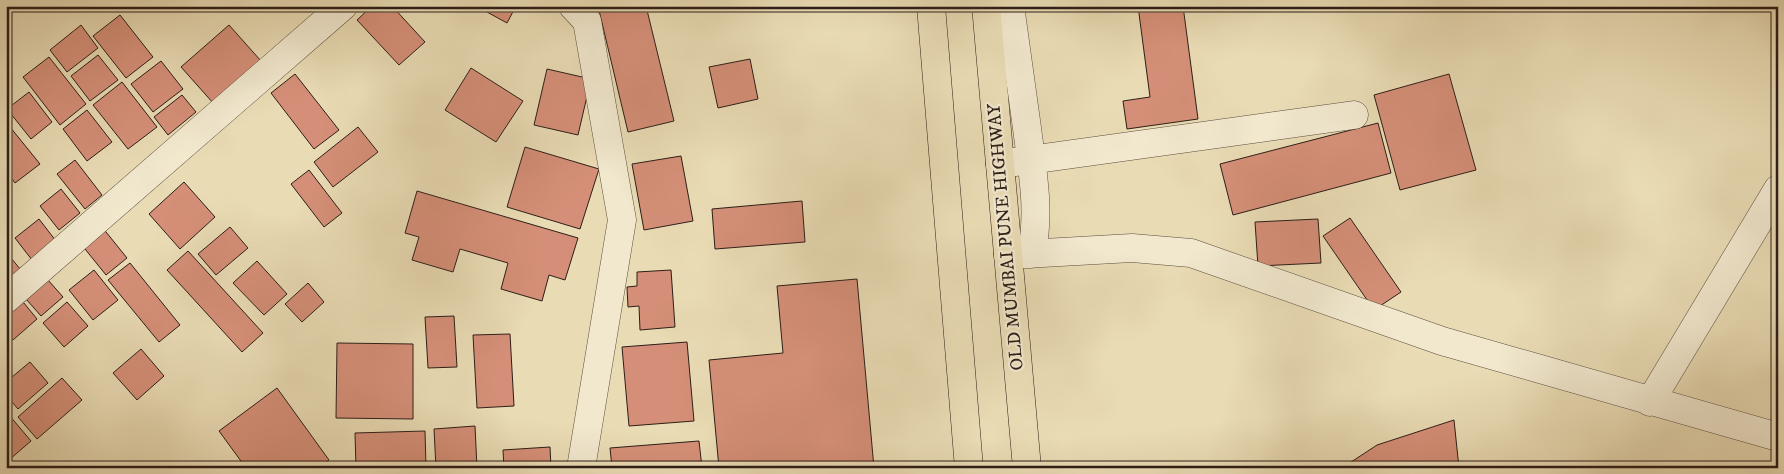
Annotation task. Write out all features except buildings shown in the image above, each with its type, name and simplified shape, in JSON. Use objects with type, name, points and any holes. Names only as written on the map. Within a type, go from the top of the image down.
[{"type":"highway","points":[[931,6],[969,468]]},
{"type":"highway","name":"OLD MUMBAI PUNE HIGHWAY","points":[[986,6],[1000,164],[1019,254],[1027,468]]},
{"type":"street","points":[[6,299],[343,6]]},
{"type":"street","points":[[573,6],[587,21],[622,220],[581,468]]},
{"type":"street","points":[[1010,6],[1031,160],[1036,215],[1036,234],[1019,254]]},
{"type":"street","points":[[1000,164],[1354,115]]},
{"type":"street","points":[[1650,402],[1778,189]]},
{"type":"street","points":[[1019,254],[1132,248],[1191,253],[1442,341],[1650,402],[1778,437]]}]
